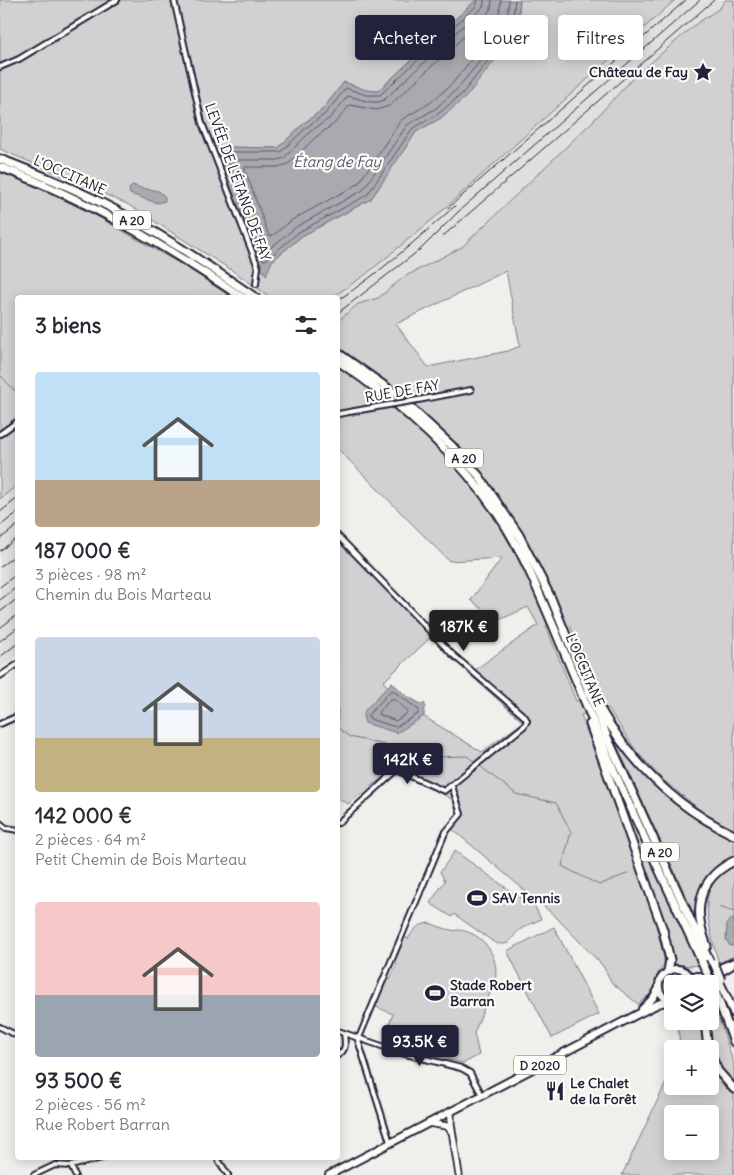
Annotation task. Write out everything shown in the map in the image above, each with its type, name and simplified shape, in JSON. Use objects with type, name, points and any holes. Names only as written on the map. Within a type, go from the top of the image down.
[{"type":"highway","name":"L'OCCITANE","points":[[0,159],[57,182],[124,215],[185,250],[252,295]]},
{"type":"highway","name":"L'OCCITANE","points":[[0,167],[54,188],[122,222],[182,258],[238,295]]},
{"type":"highway","name":"L'OCCITANE","points":[[340,354],[418,412],[479,476],[505,513],[531,557],[551,598],[612,748],[734,1013]]},
{"type":"highway","name":"L'OCCITANE","points":[[340,362],[382,392],[412,417],[459,464],[506,527],[536,583],[604,747],[714,988],[734,1042]]},
{"type":"highway","points":[[585,682],[614,732],[652,778],[678,801],[702,818],[734,835]]},
{"type":"highway","points":[[585,702],[587,717],[663,930],[670,960],[668,971]]},
{"type":"highway","points":[[713,964],[700,925],[699,911],[702,896],[707,884],[715,873],[734,862]]},
{"type":"highway","points":[[719,1072],[734,1089]]},
{"type":"main road","points":[[703,975],[734,963]]},
{"type":"main road","points":[[716,975],[734,963]]},
{"type":"main road","points":[[664,997],[659,988],[661,978],[668,971],[678,969],[689,975]]},
{"type":"main road","name":"D 2020","points":[[636,1015],[654,998],[659,988]]},
{"type":"main road","name":"D 2020","points":[[329,1175],[636,1015],[658,1004],[664,1003]]},
{"type":"street","points":[[0,68],[117,0]]},
{"type":"street","name":"LEVÉE DE L'ÉTANG DE FAY","points":[[174,0],[202,123],[258,267],[256,284]]},
{"type":"street","name":"RUE DE FAY","points":[[340,414],[471,390]]},
{"type":"street","points":[[0,434],[15,423]]},
{"type":"street","points":[[340,538],[452,654],[526,718],[524,726],[444,791],[397,770],[340,821]]},
{"type":"street","points":[[0,676],[15,666]]},
{"type":"street","points":[[0,724],[15,717]]},
{"type":"street","points":[[390,1142],[358,1040],[445,833],[461,814],[452,786]]},
{"type":"street","points":[[0,823],[6,828],[15,830]]},
{"type":"street","points":[[0,1027],[15,1034]]},
{"type":"street","points":[[340,1032],[402,1053],[461,1068],[470,1073],[482,1095]]},
{"type":"street","points":[[340,1054],[343,1052],[345,1046],[344,1033]]},
{"type":"street","points":[[449,1125],[451,1111]]},
{"type":"street","points":[[444,1115],[452,1133],[459,1175]]},
{"type":"street","points":[[428,1124],[449,1125]]},
{"type":"street","points":[[34,1175],[55,1165],[72,1166],[87,1160]]},
{"type":"street","points":[[217,1160],[228,1175]]},
{"type":"street","points":[[72,1166],[74,1175]]},
{"type":"shaded area","points":[[0,0],[476,0],[455,20],[455,15],[355,15],[355,60],[411,60],[378,91],[366,90],[344,82],[322,110],[304,123],[278,148],[226,147],[272,261],[302,236],[371,199],[416,132],[441,118],[487,60],[548,60],[548,15],[518,15],[520,0],[675,0],[643,29],[643,15],[558,15],[558,60],[609,60],[433,219],[365,275],[335,295],[267,295],[127,204],[0,149]]},
{"type":"shaded area","points":[[675,0],[725,0],[720,8],[696,24],[634,77],[594,120],[462,247],[404,277],[378,298],[358,304],[340,319],[340,295],[336,295],[366,275],[485,172],[609,60],[643,60],[643,29]]},
{"type":"shaded area","points":[[725,0],[734,0],[734,830],[715,822],[662,779],[637,752],[608,708],[581,715],[650,900],[664,958],[664,965],[658,973],[654,991],[638,1004],[612,983],[603,966],[555,916],[451,828],[458,815],[453,800],[396,767],[348,804],[340,799],[340,543],[431,637],[383,682],[423,716],[482,752],[523,722],[469,674],[538,625],[528,607],[497,621],[471,600],[502,558],[449,561],[340,451],[340,319],[358,304],[378,298],[404,277],[462,247],[594,120],[634,77],[696,24],[720,8]],"holes":[[[506,271],[520,346],[508,351],[428,367],[396,324]],[[546,626],[570,626],[601,699],[576,701]]]},
{"type":"shaded area","points":[[0,171],[95,215],[189,269],[228,295],[15,295],[15,487],[0,499]]},
{"type":"shaded area","points":[[15,456],[15,657],[0,669],[0,468]]},
{"type":"shaded area","points":[[617,746],[622,748],[662,791],[679,805],[706,824],[734,839],[734,857],[717,867],[706,878],[694,914]]},
{"type":"shaded area","points":[[629,812],[698,965],[676,964],[664,921],[625,813]]},
{"type":"shaded area","name":"SAV Tennis","points":[[455,851],[523,900],[530,897],[541,919],[520,929],[510,942],[500,944],[495,943],[454,914],[452,917],[430,903],[445,881],[440,872]]},
{"type":"shaded area","points":[[734,866],[734,956],[719,963],[708,918],[707,900],[712,885],[717,878]]},
{"type":"shaded area","name":"Stade Robert Barran","points":[[429,923],[448,929],[468,932],[476,936],[488,948],[495,963],[495,981],[474,1033],[479,1055],[464,1063],[421,1053],[405,1039],[386,1032],[393,1014],[374,1006],[385,980],[391,977],[397,964],[394,959],[404,937],[408,939],[416,928]]},
{"type":"shaded area","points":[[554,927],[599,1014],[552,1038],[507,951]]},
{"type":"shaded area","points":[[719,1019],[734,1064],[734,1085],[719,1066],[719,1040],[710,1040],[708,1030],[719,1030]]},
{"type":"shaded area","points":[[679,1030],[702,1030],[704,1040],[679,1040]]},
{"type":"shaded area","points":[[719,1077],[734,1094],[734,1175],[622,1175],[664,1087],[664,1095],[719,1095]]},
{"type":"water","name":"Étang de Fay","points":[[476,0],[520,0],[518,15],[465,15],[465,60],[495,60],[466,97],[441,118],[416,132],[371,199],[302,236],[272,261],[266,275],[259,265],[219,154],[226,147],[278,148],[304,123],[322,110],[344,82],[366,90],[378,91],[411,60],[455,60],[455,20]]},
{"type":"water","points":[[133,185],[159,191],[165,197],[165,201],[157,203],[130,194],[129,189]]},
{"type":"water","points":[[392,682],[405,695],[421,704],[424,703],[426,707],[424,716],[397,733],[365,723],[363,716],[365,710]]},
{"type":"water","points":[[732,919],[734,920],[734,946],[730,946],[726,939],[727,923]]},
{"type":"waterway","points":[[0,375],[15,391]]},
{"type":"waterway","points":[[340,730],[350,737],[436,757],[467,756],[516,794],[556,803],[571,832],[562,866],[599,885],[629,873]]},
{"type":"waterway","points":[[719,907],[734,912]]},
{"type":"railway","points":[[448,208],[686,0]]},
{"type":"railway","points":[[340,311],[422,248],[460,210],[700,0]]},
{"type":"railway","points":[[442,237],[714,0]]},
{"type":"railway","points":[[340,299],[383,267],[455,206]]},
{"type":"railway","points":[[0,512],[15,500]]},
{"type":"railway","points":[[0,526],[15,514]]},
{"type":"railway","points":[[0,539],[15,527]]},
{"type":"railway","points":[[0,551],[15,539]]},
{"type":"railway","points":[[0,567],[15,555]]},
{"type":"railway","points":[[0,587],[15,575]]},
{"type":"railway","points":[[0,600],[15,588]]},
{"type":"railway","points":[[0,612],[15,600]]},
{"type":"railway","points":[[0,628],[15,616]]},
{"type":"railway","points":[[0,641],[15,629]]},
{"type":"railway","points":[[0,657],[15,645]]},
{"type":"place","name":"Château de Fay","points":[[703,72]]},
{"type":"place","name":"SAV Tennis","points":[[477,898]]},
{"type":"place","name":"Stade Robert Barran","points":[[435,993]]},
{"type":"place","name":"Le Chalet de la Forêt","points":[[555,1091]]}]
